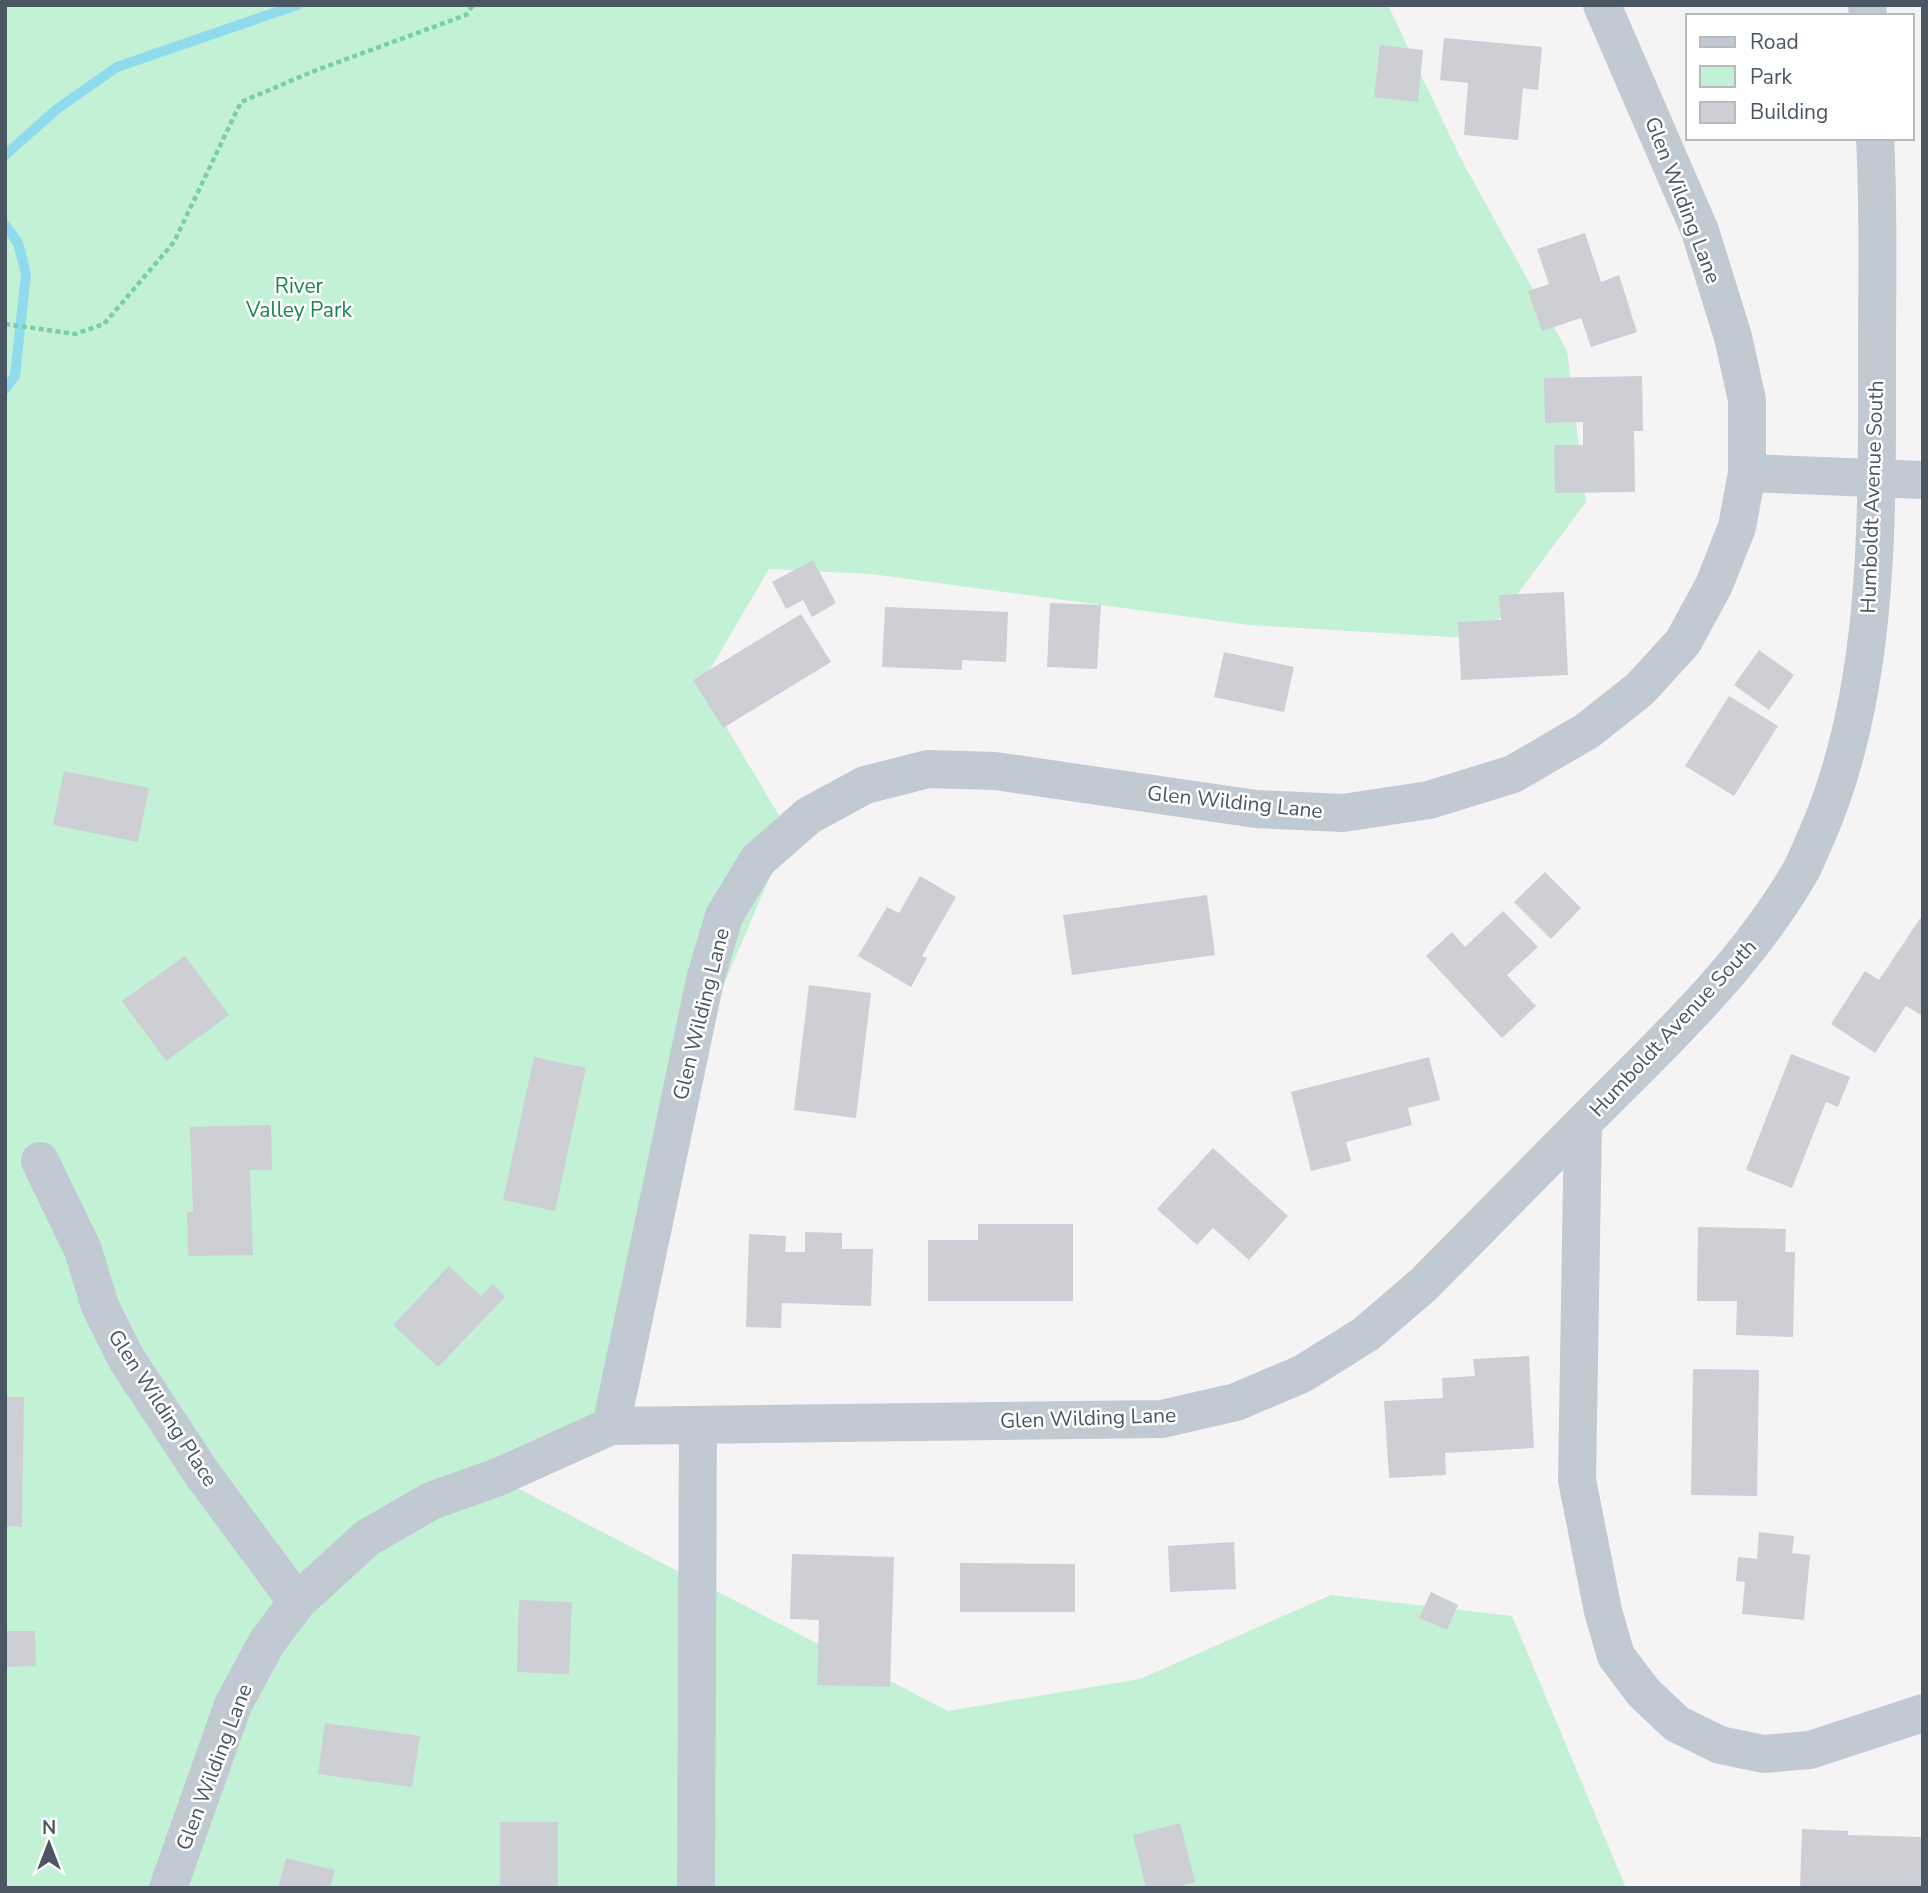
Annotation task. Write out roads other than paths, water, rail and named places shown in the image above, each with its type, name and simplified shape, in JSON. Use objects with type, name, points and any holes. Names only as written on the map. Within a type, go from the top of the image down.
[{"type":"street","name":"Glen Wilding Lane","points":[[611,1426],[705,980],[724,916],[758,860],[808,816],[865,785],[928,769],[995,771],[1256,809],[1343,813],[1429,800],[1513,774],[1587,731],[1640,689],[1684,642],[1714,586],[1737,527],[1747,473],[1747,400],[1733,337],[1700,231],[1601,5]]},
{"type":"street","name":"Humboldt Avenue South","points":[[1875,140],[1877,478],[1867,640],[1854,720],[1834,797],[1800,872],[1748,950],[1704,1001],[1583,1123],[1577,1480],[1603,1611],[1616,1656],[1644,1693],[1677,1724],[1720,1745],[1763,1754],[1810,1750],[1923,1713]]},
{"type":"street","points":[[1747,473],[1923,480]]},
{"type":"street","name":"Glen Wilding Lane","points":[[168,1888],[233,1705],[267,1642],[297,1602],[367,1538],[430,1501],[498,1477],[611,1426],[1162,1419],[1236,1402],[1302,1374],[1366,1334],[1423,1285],[1583,1123]]},
{"type":"street","name":"Glen Wilding Place","points":[[40,1161],[83,1250],[100,1306],[127,1360],[203,1475],[297,1602]]},
{"type":"street","points":[[696,1888],[698,1426]]},
{"type":"waterway","points":[[5,155],[57,109],[117,67],[297,5]]},
{"type":"waterway","points":[[5,225],[18,243],[26,274],[15,376],[5,389]]},
{"type":"park label","name":"River Valley Park","points":[[299,298]]}]
